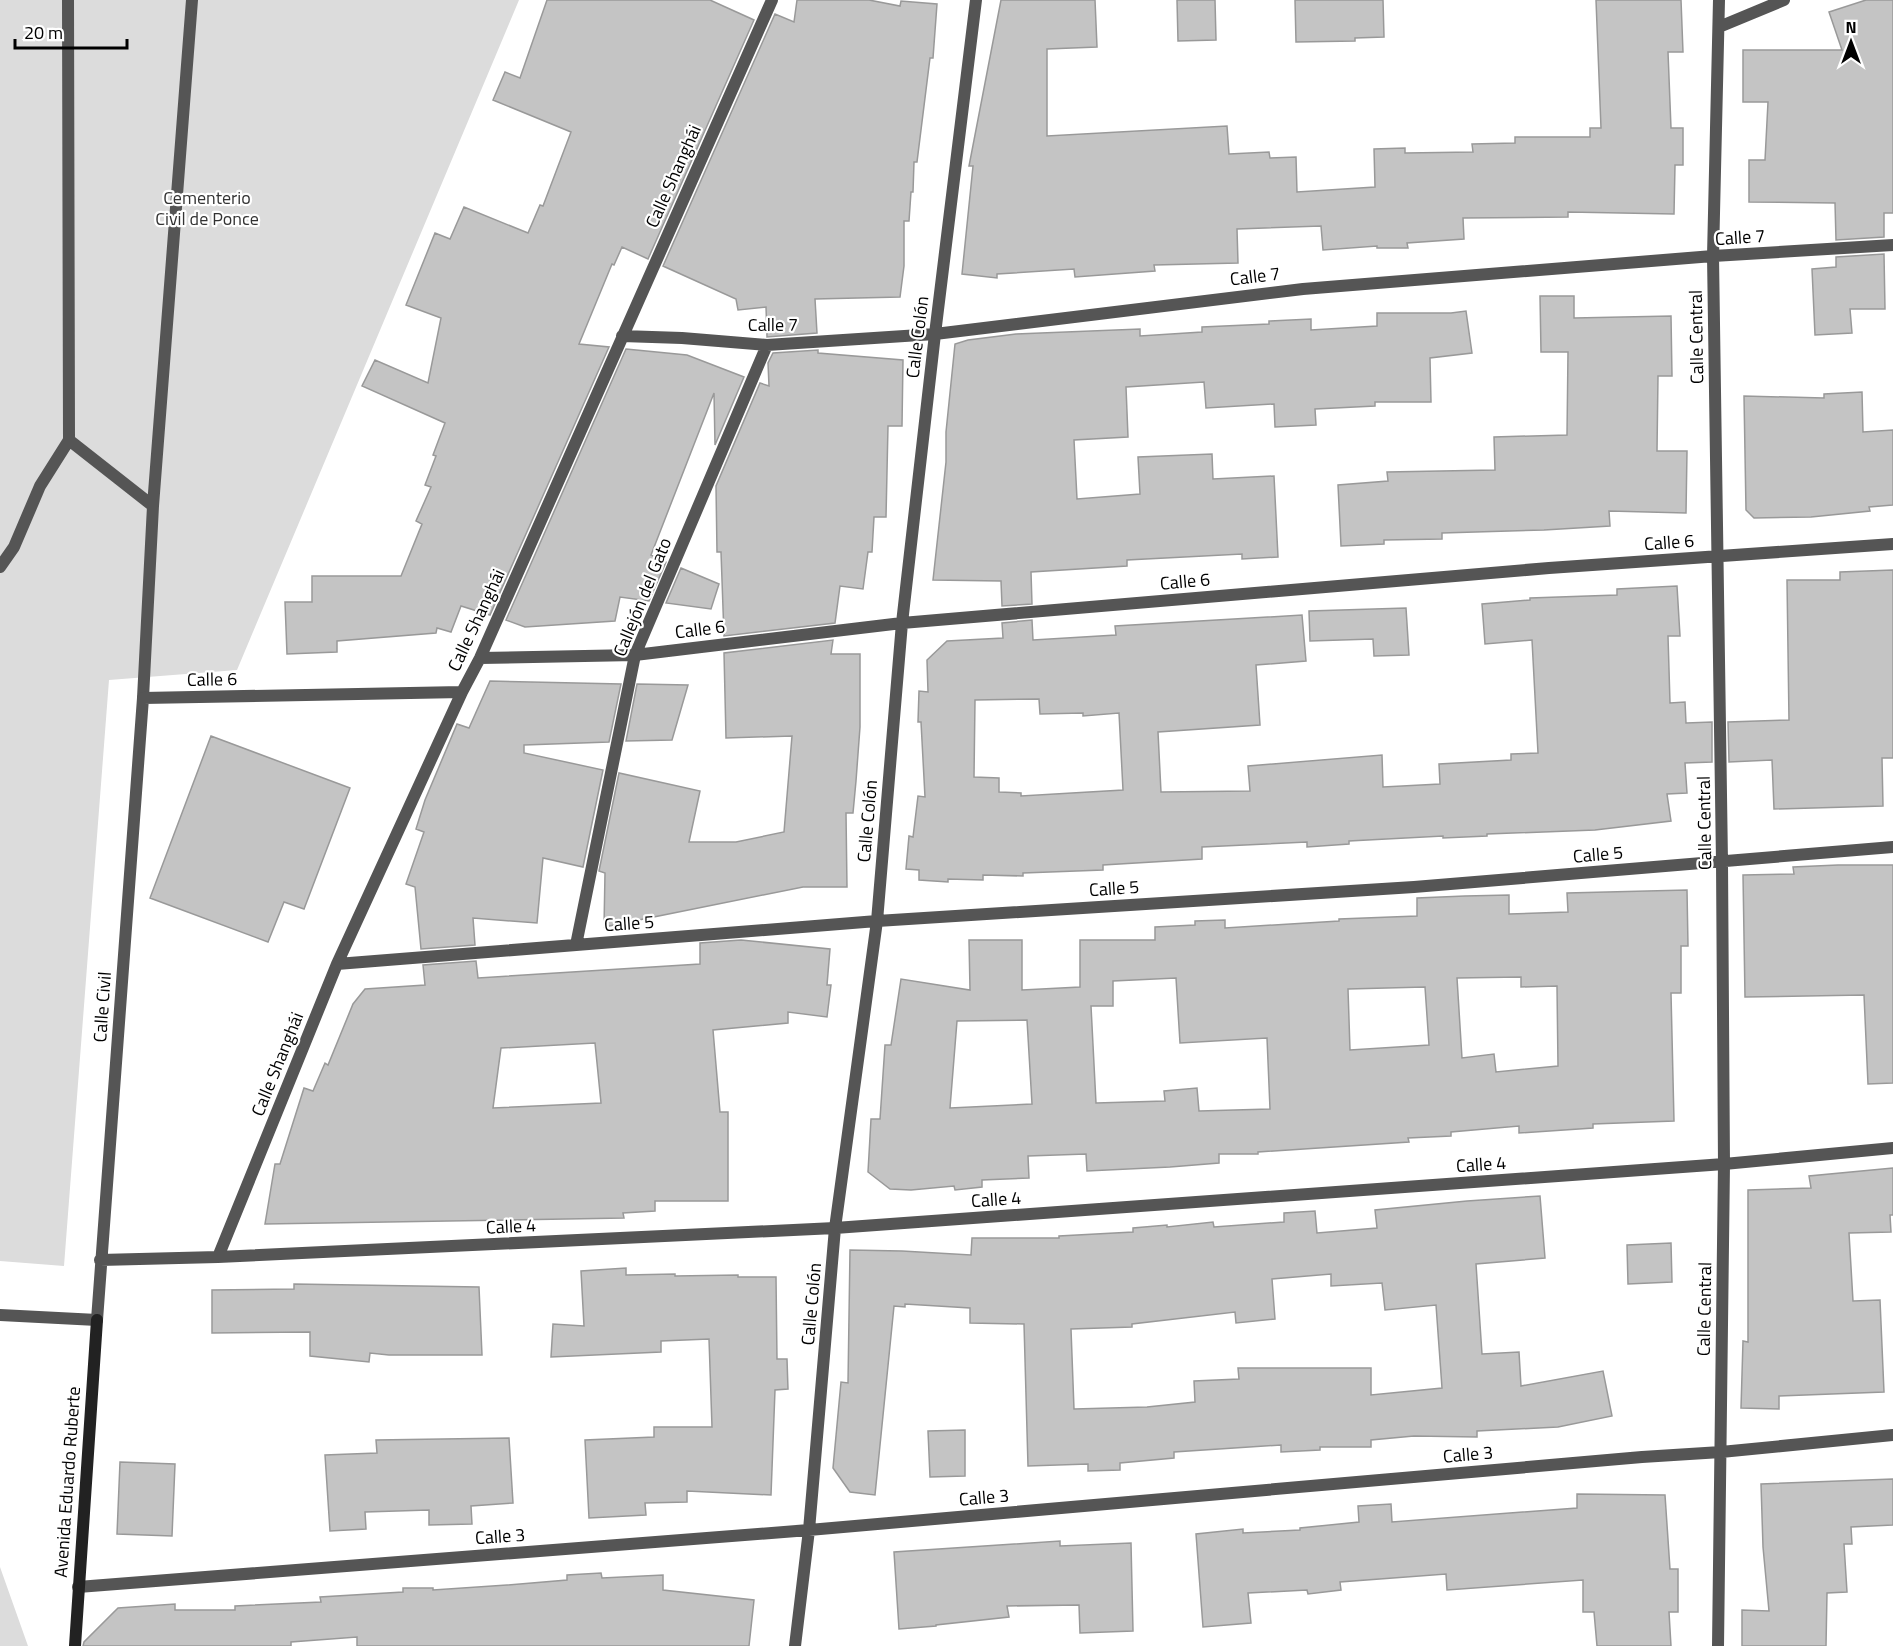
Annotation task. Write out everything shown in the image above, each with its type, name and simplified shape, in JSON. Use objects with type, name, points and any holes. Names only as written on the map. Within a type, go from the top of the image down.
[{"type":"street","points":[[0,567],[14,547],[40,486],[69,440],[68,0]]},
{"type":"street","name":"Calle Civil","points":[[97,1320],[143,698],[153,506],[192,0]]},
{"type":"street","name":"Calle Shanghái","points":[[218,1257],[337,964],[480,658],[772,0]]},
{"type":"street","name":"Calle Colón","points":[[795,1646],[809,1530],[836,1228],[876,921],[902,623],[976,0]]},
{"type":"street","name":"Calle Central","points":[[1718,1646],[1724,1164],[1713,256],[1719,0]]},
{"type":"street","points":[[1719,27],[1784,0]]},
{"type":"street","name":"Calle 7","points":[[622,336],[767,345],[935,334],[1303,289],[1713,256],[1893,245]]},
{"type":"street","name":"Callejón del Gato","points":[[576,945],[635,655],[767,345]]},
{"type":"street","points":[[69,440],[153,506]]},
{"type":"street","name":"Calle 6","points":[[480,658],[635,655],[902,623],[1549,568],[1893,544]]},
{"type":"street","name":"Calle 6","points":[[143,698],[462,693]]},
{"type":"street","name":"Calle 5","points":[[337,964],[876,921],[1414,887],[1893,847]]},
{"type":"street","name":"Calle 4","points":[[100,1260],[218,1257],[836,1228],[1724,1164],[1893,1148]]},
{"type":"street","points":[[0,1315],[97,1320]]},
{"type":"street","name":"Avenida Eduardo Ruberte","points":[[75,1646],[97,1320]]},
{"type":"street","name":"Calle 3","points":[[78,1587],[809,1530],[1618,1459],[1721,1452],[1893,1435]]},
{"type":"green space","name":"Cementerio Civil de Ponce","points":[[0,0],[519,0],[237,670],[109,680],[64,1266],[0,1261]]},
{"type":"green space","points":[[0,1567],[28,1646],[0,1646]]},
{"type":"building","points":[[547,0],[710,0],[754,20],[648,259],[622,247],[614,265],[612,264],[579,344],[609,347],[490,615],[461,606],[451,632],[437,628],[436,633],[337,641],[337,652],[287,654],[285,602],[312,602],[312,576],[401,576],[422,524],[416,521],[431,487],[425,485],[445,423],[362,386],[375,360],[428,383],[441,318],[406,305],[435,233],[450,239],[464,207],[528,233],[540,205],[543,206],[571,132],[493,100],[505,72],[520,78]]},
{"type":"building","points":[[797,0],[869,0],[900,6],[901,1],[937,4],[933,58],[930,58],[917,162],[914,162],[909,221],[904,221],[904,266],[900,297],[815,299],[817,333],[767,337],[766,307],[738,310],[736,299],[663,266],[775,14],[794,22]]},
{"type":"building","points":[[1001,0],[1095,0],[1097,47],[1047,49],[1047,136],[1227,126],[1229,154],[1269,152],[1270,158],[1296,157],[1297,192],[1375,187],[1374,149],[1405,148],[1405,153],[1473,152],[1472,144],[1515,143],[1515,137],[1590,137],[1590,128],[1601,128],[1596,0],[1681,0],[1683,52],[1668,52],[1671,128],[1683,128],[1683,165],[1675,165],[1674,214],[1568,212],[1568,217],[1463,218],[1464,239],[1407,243],[1408,248],[1377,248],[1377,246],[1323,250],[1321,226],[1237,229],[1238,263],[1154,265],[1155,271],[1075,277],[1074,269],[997,274],[997,278],[962,274],[973,166],[969,166]]},
{"type":"building","points":[[1177,0],[1215,0],[1216,40],[1178,41]]},
{"type":"building","points":[[1295,0],[1383,0],[1384,37],[1355,38],[1355,41],[1296,42]]},
{"type":"building","points":[[1866,0],[1893,0],[1893,213],[1884,213],[1884,237],[1836,240],[1835,203],[1749,202],[1749,160],[1765,160],[1768,102],[1743,102],[1743,50],[1842,50],[1829,12]]},
{"type":"building","points":[[1884,254],[1885,309],[1850,309],[1852,333],[1815,335],[1812,269],[1836,267],[1836,257]]},
{"type":"building","points":[[1540,296],[1574,296],[1574,318],[1671,316],[1672,376],[1658,376],[1657,451],[1687,451],[1686,513],[1609,511],[1610,526],[1442,533],[1442,539],[1384,540],[1384,544],[1341,546],[1338,485],[1388,481],[1387,472],[1495,470],[1494,437],[1567,435],[1568,352],[1541,352]]},
{"type":"building","points":[[1466,311],[1472,353],[1430,358],[1431,402],[1375,402],[1375,406],[1315,409],[1316,425],[1275,427],[1274,404],[1206,408],[1204,382],[1126,387],[1128,437],[1074,440],[1077,499],[1140,494],[1138,457],[1212,454],[1213,479],[1274,476],[1278,557],[1242,559],[1242,554],[1127,560],[1127,566],[1031,572],[1032,604],[1002,606],[1001,581],[933,580],[946,462],[946,432],[955,344],[968,340],[1016,334],[1140,329],[1140,336],[1202,332],[1202,327],[1269,324],[1269,321],[1311,319],[1311,330],[1377,326],[1377,313]]},
{"type":"building","points":[[626,349],[687,355],[744,377],[715,445],[714,393],[651,555],[666,562],[649,601],[620,597],[615,621],[525,627],[506,620]]},
{"type":"building","points":[[818,350],[818,353],[903,360],[902,426],[888,426],[886,517],[874,517],[872,552],[868,552],[863,589],[840,586],[835,623],[724,636],[721,552],[717,552],[716,486],[760,383],[769,386],[768,363],[773,353]]},
{"type":"building","points":[[1862,392],[1863,432],[1893,430],[1893,505],[1869,507],[1870,511],[1811,517],[1754,518],[1746,510],[1744,396],[1824,398],[1824,394]]},
{"type":"building","points":[[681,568],[719,584],[711,609],[666,603]]},
{"type":"building","points":[[1893,570],[1893,758],[1882,758],[1883,806],[1774,809],[1772,760],[1729,762],[1728,722],[1789,720],[1787,580],[1840,580],[1840,572]]},
{"type":"building","points":[[1677,586],[1680,636],[1668,636],[1670,703],[1685,702],[1686,723],[1712,722],[1712,762],[1685,763],[1687,793],[1667,794],[1671,821],[1595,830],[1349,841],[1349,844],[1307,847],[1307,842],[1202,847],[1202,859],[1103,865],[1103,870],[1023,873],[1023,876],[983,875],[983,880],[948,879],[948,882],[919,880],[919,870],[906,869],[909,836],[913,837],[918,796],[925,797],[921,722],[918,722],[919,691],[928,692],[927,660],[947,641],[1003,638],[1002,623],[1032,620],[1033,640],[1116,635],[1115,626],[1302,615],[1306,661],[1256,665],[1260,725],[1158,732],[1161,792],[1250,791],[1248,766],[1382,755],[1383,787],[1440,784],[1439,764],[1511,760],[1511,754],[1538,753],[1532,640],[1485,644],[1482,604],[1530,600],[1530,598],[1617,595],[1617,589]],"holes":[[[1039,699],[1040,714],[1083,713],[1083,716],[1119,713],[1123,790],[1021,796],[1021,793],[999,792],[999,778],[974,777],[975,700]]]},
{"type":"building","points":[[1406,608],[1409,655],[1374,656],[1373,639],[1310,641],[1309,611]]},
{"type":"building","points":[[833,640],[831,654],[860,654],[860,727],[856,781],[853,813],[846,813],[847,887],[803,887],[604,927],[605,873],[599,871],[619,773],[700,791],[689,842],[736,842],[784,832],[792,736],[726,738],[724,653]]},
{"type":"building","points":[[490,681],[621,684],[609,742],[524,745],[524,753],[603,770],[583,867],[543,858],[537,923],[473,918],[475,945],[421,949],[415,887],[406,884],[424,832],[416,829],[425,800],[457,724],[469,728]]},
{"type":"building","points":[[637,684],[688,685],[672,740],[626,741]]},
{"type":"building","points":[[211,736],[350,788],[304,909],[284,902],[268,942],[150,898]]},
{"type":"building","points":[[1893,865],[1893,1083],[1868,1084],[1864,995],[1745,997],[1743,875],[1794,874],[1793,867]]},
{"type":"building","points":[[1687,890],[1688,946],[1681,946],[1681,993],[1671,993],[1674,1121],[1593,1124],[1593,1128],[1519,1133],[1519,1126],[1451,1132],[1451,1136],[1408,1138],[1409,1142],[1258,1152],[1258,1154],[1219,1154],[1219,1163],[1170,1167],[1087,1171],[1086,1154],[1028,1156],[1029,1178],[982,1180],[982,1187],[955,1190],[954,1186],[911,1190],[890,1189],[868,1172],[871,1119],[880,1119],[885,1045],[891,1045],[901,979],[970,990],[969,940],[1022,940],[1022,990],[1080,987],[1080,940],[1155,940],[1155,927],[1195,925],[1195,921],[1225,920],[1225,928],[1339,921],[1339,919],[1417,916],[1417,898],[1509,895],[1509,914],[1568,912],[1567,893]],"holes":[[[1521,977],[1521,987],[1557,986],[1558,1066],[1496,1072],[1494,1054],[1462,1058],[1457,978]],[[1176,978],[1180,1043],[1267,1038],[1270,1109],[1199,1111],[1197,1088],[1164,1091],[1165,1101],[1096,1103],[1091,1006],[1113,1006],[1113,981]],[[1425,987],[1429,1045],[1350,1050],[1348,989]],[[1027,1020],[1032,1104],[950,1108],[957,1021]]]},
{"type":"building","points":[[741,940],[830,949],[827,985],[831,985],[827,1017],[788,1012],[788,1023],[713,1030],[720,1112],[728,1112],[728,1201],[655,1201],[655,1211],[623,1213],[624,1218],[265,1224],[275,1164],[280,1164],[304,1088],[313,1091],[325,1063],[328,1065],[353,1004],[365,989],[425,985],[423,965],[476,961],[478,978],[700,964],[700,943]],"holes":[[[595,1043],[601,1103],[493,1108],[501,1048]]]},
{"type":"building","points":[[1893,1168],[1891,1232],[1849,1233],[1853,1301],[1880,1300],[1884,1392],[1779,1396],[1779,1409],[1741,1408],[1743,1341],[1748,1342],[1748,1190],[1811,1188],[1809,1176]]},
{"type":"building","points":[[1540,1196],[1545,1258],[1476,1264],[1482,1354],[1519,1352],[1521,1386],[1603,1371],[1612,1416],[1558,1427],[1477,1431],[1477,1437],[1414,1436],[1371,1440],[1371,1447],[1320,1447],[1320,1450],[1281,1452],[1281,1445],[1174,1452],[1174,1458],[1120,1463],[1120,1470],[1088,1471],[1088,1464],[1028,1466],[1024,1324],[970,1323],[970,1308],[905,1304],[905,1307],[894,1306],[875,1495],[850,1492],[833,1468],[841,1382],[848,1383],[850,1250],[971,1255],[972,1238],[1059,1238],[1059,1236],[1133,1232],[1133,1228],[1167,1225],[1167,1227],[1213,1222],[1214,1227],[1284,1222],[1284,1213],[1315,1211],[1317,1233],[1377,1228],[1375,1210]],"holes":[[[1331,1274],[1331,1286],[1382,1283],[1385,1310],[1436,1305],[1442,1388],[1371,1395],[1371,1368],[1238,1368],[1239,1379],[1194,1381],[1195,1402],[1147,1407],[1074,1409],[1071,1329],[1132,1327],[1132,1324],[1235,1312],[1236,1323],[1275,1319],[1272,1279]]]},
{"type":"building","points":[[1671,1243],[1672,1282],[1628,1284],[1627,1245]]},
{"type":"building","points":[[626,1268],[626,1275],[776,1277],[777,1359],[787,1359],[788,1389],[775,1390],[771,1495],[687,1491],[687,1502],[645,1503],[646,1515],[589,1518],[585,1440],[654,1437],[654,1427],[712,1427],[709,1339],[661,1341],[661,1352],[551,1357],[553,1324],[584,1326],[581,1271]]},
{"type":"building","points":[[294,1284],[479,1287],[482,1355],[370,1353],[369,1362],[310,1356],[310,1332],[212,1333],[212,1290],[294,1289]]},
{"type":"building","points":[[965,1430],[965,1476],[930,1477],[928,1431]]},
{"type":"building","points":[[509,1438],[513,1503],[471,1506],[472,1524],[429,1525],[429,1510],[365,1512],[366,1529],[330,1531],[325,1455],[377,1453],[376,1440]]},
{"type":"building","points":[[120,1462],[175,1464],[172,1536],[117,1534]]},
{"type":"building","points":[[1893,1479],[1893,1525],[1851,1527],[1852,1544],[1844,1544],[1847,1592],[1827,1593],[1826,1646],[1742,1646],[1742,1610],[1769,1611],[1763,1547],[1761,1484]]},
{"type":"building","points":[[1577,1494],[1665,1495],[1670,1569],[1678,1569],[1678,1612],[1669,1612],[1671,1646],[1597,1646],[1594,1612],[1583,1612],[1583,1580],[1447,1590],[1446,1574],[1340,1582],[1341,1590],[1308,1594],[1307,1590],[1248,1593],[1251,1623],[1203,1627],[1196,1534],[1243,1529],[1243,1533],[1300,1530],[1300,1528],[1359,1522],[1358,1506],[1391,1504],[1392,1522],[1577,1508]]},
{"type":"building","points":[[1060,1541],[1060,1546],[1131,1543],[1133,1631],[1080,1633],[1079,1605],[1007,1606],[1009,1617],[899,1629],[894,1552]]},
{"type":"building","points":[[601,1573],[602,1578],[663,1575],[663,1590],[754,1600],[749,1646],[357,1646],[357,1637],[291,1642],[291,1646],[83,1646],[84,1642],[118,1608],[175,1604],[175,1610],[235,1610],[235,1606],[321,1602],[320,1597],[403,1592],[403,1588],[433,1588],[433,1590],[507,1585],[567,1580],[567,1575]]}]
